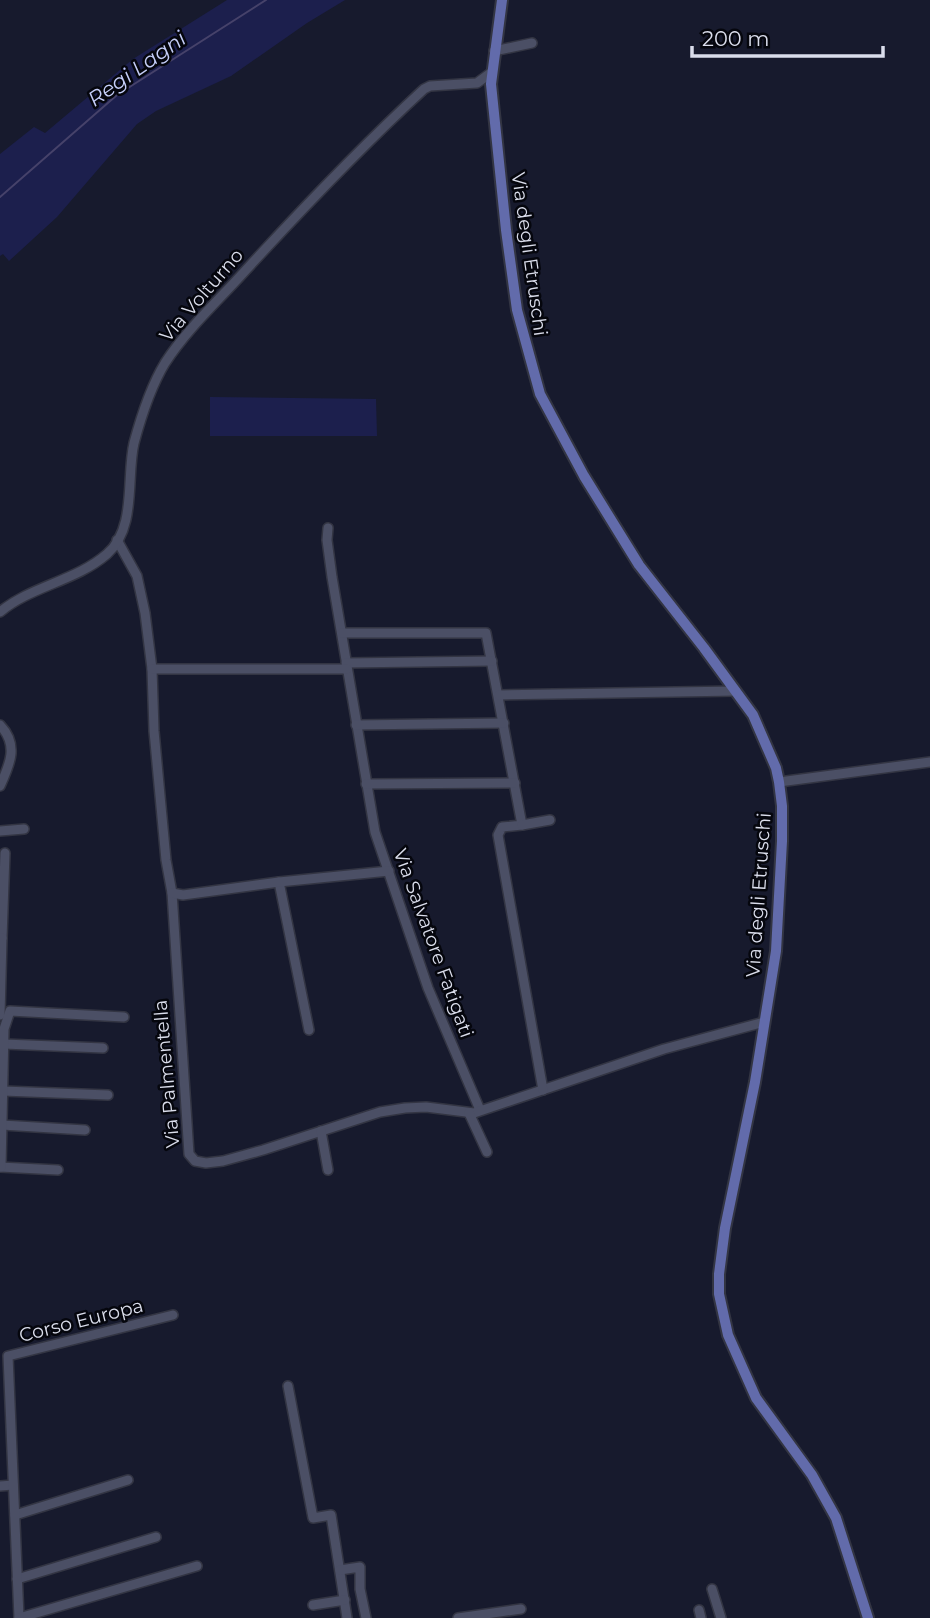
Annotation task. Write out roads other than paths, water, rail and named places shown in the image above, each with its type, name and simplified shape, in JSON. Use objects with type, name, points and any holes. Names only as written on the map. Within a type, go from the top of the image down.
[{"type":"main road","name":"Via degli Etruschi","points":[[502,0],[494,51],[485,82],[493,100],[517,310],[540,394],[584,476],[639,565],[753,715],[779,782],[782,806],[776,951],[755,1082],[723,1240],[719,1274],[721,1312],[727,1335],[756,1398],[812,1475],[836,1518],[868,1618]]},
{"type":"street","points":[[494,51],[531,43]]},
{"type":"street","name":"Via Volturno","points":[[117,540],[125,521],[134,443],[159,375],[182,340],[289,223],[424,89],[430,86],[485,82]]},
{"type":"street","name":"Via Salvatore Fatigati","points":[[328,528],[327,546],[375,832],[431,994],[480,1110]]},
{"type":"street","points":[[0,612],[12,602],[63,581],[107,553],[117,540]]},
{"type":"street","name":"Via Palmentella","points":[[117,540],[137,576],[152,669],[155,743],[166,860],[172,893],[191,1158],[200,1163],[223,1161],[380,1112],[426,1107],[469,1113],[664,1049],[764,1022]]},
{"type":"street","points":[[342,633],[486,633],[522,825]]},
{"type":"street","points":[[152,669],[492,661]]},
{"type":"street","points":[[499,695],[736,691]]},
{"type":"street","points":[[356,725],[504,723]]},
{"type":"street","points":[[0,725],[7,732],[12,752],[10,765],[0,786]]},
{"type":"street","points":[[779,782],[930,762]]},
{"type":"street","points":[[366,784],[515,783]]},
{"type":"street","points":[[543,1090],[498,835],[502,827],[550,820]]},
{"type":"street","points":[[0,831],[24,829]]},
{"type":"street","points":[[0,1016],[5,853]]},
{"type":"street","points":[[172,893],[183,895],[388,871]]},
{"type":"street","points":[[279,882],[309,1030]]},
{"type":"street","points":[[58,1170],[0,1167],[4,1028],[10,1011],[124,1017]]},
{"type":"street","points":[[4,1044],[103,1048]]},
{"type":"street","points":[[3,1091],[108,1095]]},
{"type":"street","points":[[469,1113],[487,1152]]},
{"type":"street","points":[[2,1125],[85,1130]]},
{"type":"street","points":[[321,1130],[328,1170]]},
{"type":"street","name":"Corso Europa","points":[[19,1618],[8,1356],[173,1315]]},
{"type":"street","points":[[288,1387],[313,1518],[331,1515],[347,1618]]},
{"type":"street","points":[[15,1515],[128,1480]]},
{"type":"street","points":[[0,1486],[13,1485]]},
{"type":"street","points":[[17,1579],[156,1537]]},
{"type":"street","points":[[19,1618],[197,1566]]},
{"type":"street","points":[[340,1570],[360,1567],[360,1589],[366,1618]]},
{"type":"street","points":[[712,1589],[721,1618]]},
{"type":"street","points":[[313,1605],[345,1600]]},
{"type":"street","points":[[458,1618],[521,1609]]},
{"type":"waterway","name":"Regi Lagni","points":[[0,197],[117,95],[266,0]]}]
